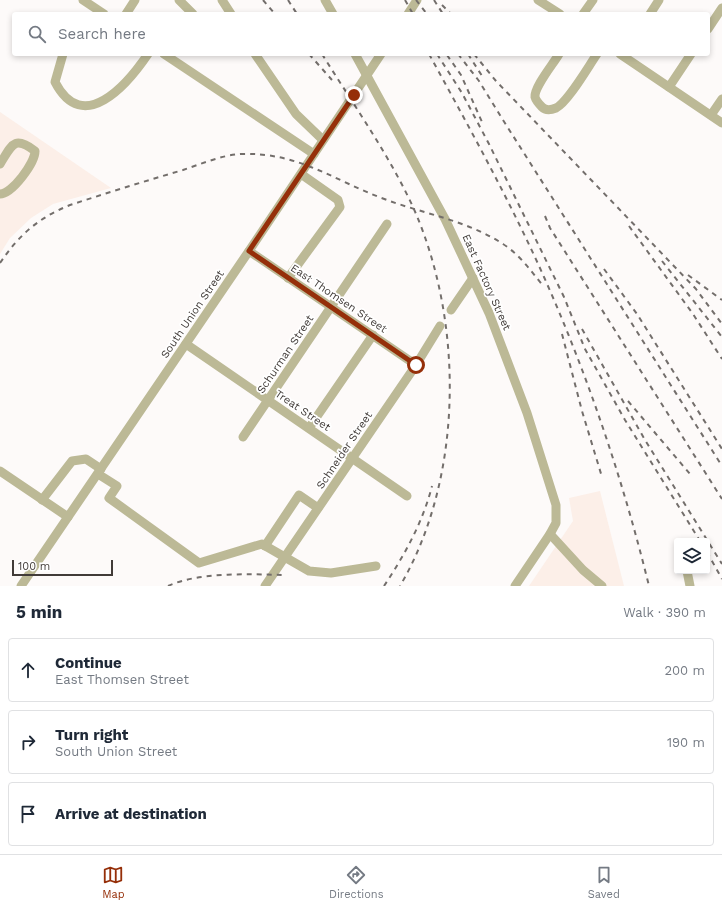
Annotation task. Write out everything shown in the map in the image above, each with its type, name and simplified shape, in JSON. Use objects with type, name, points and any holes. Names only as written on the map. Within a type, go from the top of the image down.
[{"type":"street","points":[[83,0],[91,11]]},
{"type":"street","points":[[127,12],[135,0]]},
{"type":"street","points":[[179,0],[191,12]]},
{"type":"street","points":[[222,0],[230,12]]},
{"type":"street","points":[[325,0],[332,12]]},
{"type":"street","points":[[409,12],[417,0]]},
{"type":"street","points":[[538,0],[557,12]]},
{"type":"street","points":[[584,12],[593,0]]},
{"type":"street","points":[[651,12],[660,0]]},
{"type":"street","points":[[710,26],[722,8]]},
{"type":"street","points":[[62,56],[55,82],[61,94],[73,103],[87,106],[102,102],[119,90],[137,71],[147,56]]},
{"type":"street","points":[[167,56],[314,154]]},
{"type":"street","points":[[256,56],[296,114],[323,140]]},
{"type":"street","name":"East Factory Street","points":[[356,56],[445,219],[473,278],[509,362],[528,413],[556,505],[556,523],[515,586]]},
{"type":"street","name":"South Union Street","points":[[21,586],[380,56]]},
{"type":"street","points":[[558,56],[537,88],[535,96],[540,105],[549,110],[557,107],[566,98],[596,56]]},
{"type":"street","points":[[623,56],[722,123]]},
{"type":"street","points":[[668,87],[690,56]]},
{"type":"street","points":[[354,95],[366,91],[380,99]]},
{"type":"street","points":[[711,115],[722,99]]},
{"type":"street","points":[[0,164],[13,144],[17,142],[22,142],[35,152],[35,157],[20,180],[6,194],[0,194]]},
{"type":"street","points":[[288,278],[340,207],[338,200],[301,174]]},
{"type":"street","name":"Schurman Street","points":[[243,438],[387,224]]},
{"type":"street","name":"East Thomsen Street","points":[[249,251],[416,365]]},
{"type":"street","points":[[451,310],[473,278]]},
{"type":"street","name":"Schneider Street","points":[[265,586],[416,365],[440,326]]},
{"type":"street","points":[[309,428],[373,335]]},
{"type":"street","name":"Treat Street","points":[[186,344],[407,496]]},
{"type":"street","points":[[42,500],[72,461],[86,459],[117,486],[109,498],[199,563],[262,544],[309,571],[331,573],[376,566]]},
{"type":"street","points":[[0,471],[68,517]]},
{"type":"street","points":[[266,546],[299,495],[318,508]]},
{"type":"street","points":[[550,534],[583,570],[602,586]]},
{"type":"street","points":[[688,574],[690,586]]},
{"type":"shaded area","points":[[0,112],[111,188],[53,204],[31,218],[10,238],[0,254]]},
{"type":"shaded area","points":[[600,491],[624,586],[529,586],[573,521],[569,498]]},
{"type":"railway","points":[[263,0],[273,12]]},
{"type":"railway","points":[[288,0],[296,12]]},
{"type":"railway","points":[[405,0],[412,12]]},
{"type":"railway","points":[[416,0],[425,12]]},
{"type":"railway","points":[[434,0],[442,12]]},
{"type":"railway","points":[[442,5],[449,12]]},
{"type":"railway","points":[[311,56],[332,80]]},
{"type":"railway","points":[[323,56],[393,167],[413,207],[430,252],[441,299],[448,348],[450,398],[446,448],[436,497],[421,543],[400,586]]},
{"type":"railway","points":[[430,56],[503,192],[531,249],[560,314],[590,390],[616,468],[649,586]]},
{"type":"railway","points":[[438,56],[462,93],[489,144],[564,297],[585,349],[625,420],[698,538]]},
{"type":"railway","points":[[448,56],[461,75],[482,122]]},
{"type":"railway","points":[[460,56],[479,81],[722,466]]},
{"type":"railway","points":[[469,56],[484,79]]},
{"type":"railway","points":[[476,56],[496,81],[696,289],[722,324]]},
{"type":"railway","points":[[0,263],[14,244],[30,228],[48,216],[70,205],[219,158],[241,154],[262,155],[299,163],[387,200],[475,229],[490,236],[515,253],[544,287]]},
{"type":"railway","points":[[545,216],[550,228],[722,499]]},
{"type":"railway","points":[[629,226],[693,314],[722,359]]},
{"type":"railway","points":[[662,261],[722,337]]},
{"type":"railway","points":[[604,269],[637,314],[722,449]]},
{"type":"railway","points":[[688,275],[722,300]]},
{"type":"railway","points":[[582,329],[645,440],[722,564]]},
{"type":"railway","points":[[562,334],[582,411],[602,477]]},
{"type":"railway","points":[[628,401],[690,474]]},
{"type":"railway","points":[[384,586],[399,563],[418,526],[424,513],[432,486]]},
{"type":"railway","points":[[710,557],[722,579]]},
{"type":"railway","points":[[168,586],[180,581],[209,576],[239,574],[282,575]]},
{"type":"route","points":[[354,95],[249,251],[416,365]]}]
